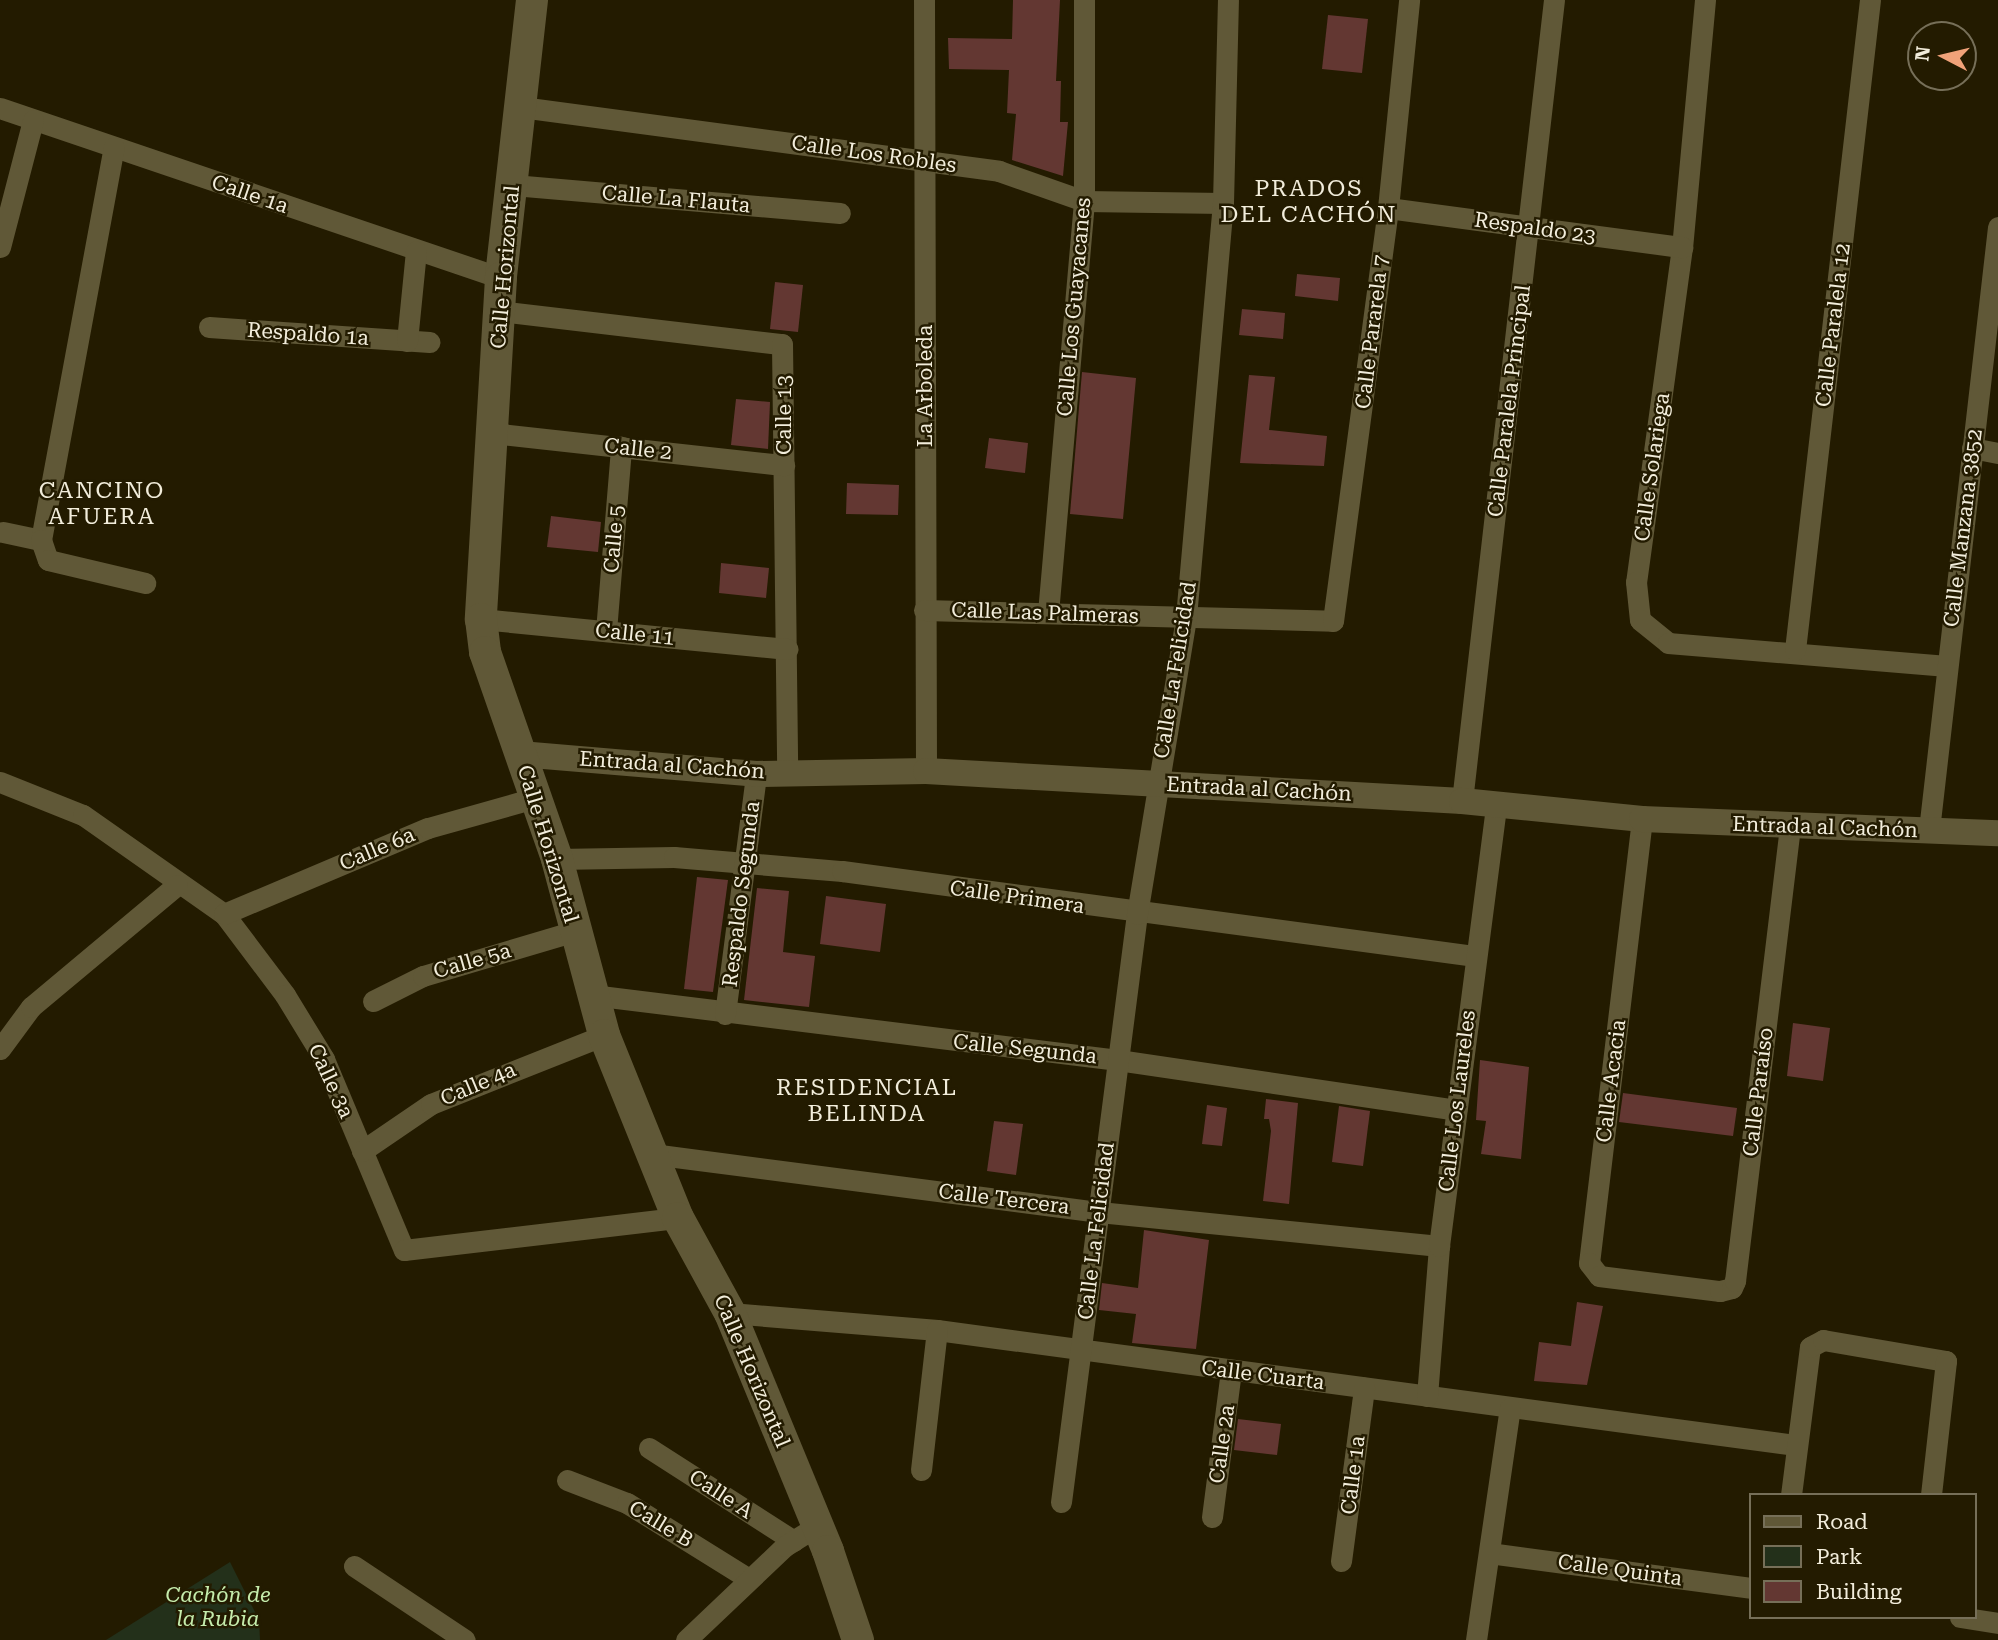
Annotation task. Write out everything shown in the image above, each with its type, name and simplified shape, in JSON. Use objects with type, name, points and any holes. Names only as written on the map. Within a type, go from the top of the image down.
[{"type":"main road","name":"Calle Horizontal","points":[[532,0],[501,278],[481,619],[485,652],[557,859],[604,1035],[678,1218],[730,1312],[805,1534],[858,1640]]},
{"type":"street","name":"La Arboleda","points":[[924,0],[926,771]]},
{"type":"street","name":"Calle Los Guayacanes","points":[[1048,613],[1084,201],[1083,0]]},
{"type":"street","name":"Calle La Felicidad","points":[[1061,1502],[1137,914],[1186,617],[1223,203],[1228,0]]},
{"type":"street","name":"Calle Pararela 7","points":[[1333,621],[1388,208],[1409,0]]},
{"type":"street","name":"Calle Paralela Principal","points":[[1462,801],[1554,0]]},
{"type":"street","name":"Calle Solariega","points":[[1705,0],[1682,247],[1636,582],[1640,620],[1668,643],[1795,650],[1947,666]]},
{"type":"street","name":"Calle Paralela 12","points":[[1795,650],[1870,0]]},
{"type":"street","name":"Calle Los Robles","points":[[521,107],[999,171],[1084,201],[1223,203]]},
{"type":"street","name":"Calle 1a","points":[[0,108],[501,278]]},
{"type":"street","points":[[0,247],[33,120]]},
{"type":"street","points":[[114,148],[41,540],[48,560],[145,583]]},
{"type":"street","name":"Calle La Flauta","points":[[513,184],[840,213]]},
{"type":"street","name":"Respaldo 23","points":[[1388,208],[1682,247]]},
{"type":"street","name":"Calle Manzana 3852","points":[[1929,830],[1972,448],[1994,287],[1998,227]]},
{"type":"street","points":[[407,341],[416,251]]},
{"type":"street","name":"Calle 13","points":[[499,311],[782,344],[788,649],[787,771]]},
{"type":"street","name":"Respaldo 1a","points":[[209,327],[429,342]]},
{"type":"street","name":"Calle 2","points":[[492,433],[784,465]]},
{"type":"street","name":"Calle 5","points":[[606,631],[621,447]]},
{"type":"street","points":[[1972,448],[1998,453]]},
{"type":"street","points":[[3,532],[41,540]]},
{"type":"street","name":"Calle Las Palmeras","points":[[924,610],[1333,621]]},
{"type":"street","name":"Calle 11","points":[[481,619],[788,649]]},
{"type":"street","name":"Entrada al Cachón","points":[[520,754],[756,774],[787,771],[926,771],[1462,801],[1642,818],[1790,827],[1998,834]]},
{"type":"street","name":"Respaldo Segunda","points":[[725,1014],[747,863],[756,774]]},
{"type":"street","name":"Calle 3a","points":[[0,782],[83,815],[177,885],[224,914],[285,995],[324,1059],[404,1250],[678,1218]]},
{"type":"street","name":"Calle 6a","points":[[224,914],[428,828],[535,798]]},
{"type":"street","name":"Calle Los Laureles","points":[[1427,1396],[1439,1246],[1496,806]]},
{"type":"street","name":"Calle Acacia","points":[[1642,818],[1589,1263],[1599,1276],[1663,1284]]},
{"type":"street","name":"Calle Paraíso","points":[[1663,1284],[1720,1290],[1732,1288],[1735,1280],[1790,827]]},
{"type":"street","name":"Calle Primera","points":[[557,859],[674,857],[842,871],[1137,914],[1475,956]]},
{"type":"street","points":[[0,1049],[30,1007],[177,885]]},
{"type":"street","name":"Calle 5a","points":[[373,1002],[423,976],[575,931]]},
{"type":"street","name":"Calle Segunda","points":[[592,995],[725,1014],[1118,1060],[1456,1110]]},
{"type":"street","name":"Calle 4a","points":[[362,1151],[431,1104],[604,1035]]},
{"type":"street","name":"Calle Tercera","points":[[652,1154],[1099,1212],[1439,1246]]},
{"type":"street","name":"Calle Cuarta","points":[[730,1312],[937,1330],[1080,1352],[1797,1445]]},
{"type":"street","points":[[921,1470],[937,1330]]},
{"type":"street","points":[[1791,1493],[1814,1342],[1940,1357],[1948,1366],[1931,1493]]},
{"type":"street","name":"Calle 2a","points":[[1212,1517],[1231,1371]]},
{"type":"street","name":"Calle 1a","points":[[1341,1561],[1364,1388]]},
{"type":"street","points":[[1476,1640],[1510,1408]]},
{"type":"street","name":"Calle A","points":[[649,1448],[805,1534]]},
{"type":"street","name":"Calle B","points":[[567,1480],[627,1503],[749,1579]]},
{"type":"street","points":[[687,1640],[749,1579],[805,1534]]},
{"type":"street","name":"Calle Quinta","points":[[1489,1553],[1750,1588]]},
{"type":"street","points":[[354,1566],[464,1640]]},
{"type":"street","points":[[1973,1619],[1998,1623]]},
{"type":"green space","name":"Cachón de la Rubia","points":[[230,1562],[259,1620],[260,1640],[106,1640]]},
{"type":"building","points":[[1013,0],[1060,0],[1056,81],[1061,81],[1060,122],[1068,122],[1063,176],[1012,160],[1016,114],[1007,113],[1009,70],[949,69],[948,38],[1012,39]]},
{"type":"building","points":[[1328,15],[1368,19],[1362,73],[1322,69]]},
{"type":"building","points":[[1297,274],[1340,278],[1338,301],[1295,296]]},
{"type":"building","points":[[775,282],[803,285],[798,332],[770,329]]},
{"type":"building","points":[[1242,309],[1285,313],[1283,339],[1239,335]]},
{"type":"building","points":[[1082,372],[1136,378],[1123,519],[1070,514]]},
{"type":"building","points":[[1249,375],[1275,377],[1269,430],[1327,436],[1324,466],[1240,463]]},
{"type":"building","points":[[736,399],[770,402],[768,449],[731,445]]},
{"type":"building","points":[[989,438],[1028,443],[1025,473],[985,468]]},
{"type":"building","points":[[847,483],[899,485],[898,515],[846,514]]},
{"type":"building","points":[[551,516],[601,522],[598,552],[547,547]]},
{"type":"building","points":[[721,563],[769,568],[766,598],[719,593]]},
{"type":"building","points":[[697,877],[728,880],[713,992],[684,989]]},
{"type":"building","points":[[757,888],[789,891],[783,952],[815,956],[809,1007],[744,1000]]},
{"type":"building","points":[[826,896],[886,904],[880,952],[820,944]]},
{"type":"building","points":[[1793,1023],[1830,1028],[1823,1081],[1787,1076]]},
{"type":"building","points":[[1480,1060],[1529,1067],[1521,1159],[1481,1154],[1486,1121],[1476,1120]]},
{"type":"building","points":[[1623,1093],[1737,1108],[1733,1136],[1619,1122]]},
{"type":"building","points":[[1266,1099],[1298,1103],[1289,1204],[1263,1201],[1271,1131],[1269,1119],[1264,1119]]},
{"type":"building","points":[[1207,1105],[1227,1108],[1222,1146],[1202,1144]]},
{"type":"building","points":[[1339,1106],[1370,1111],[1363,1166],[1332,1162]]},
{"type":"building","points":[[994,1121],[1023,1124],[1016,1175],[987,1171]]},
{"type":"building","points":[[1144,1230],[1209,1240],[1196,1349],[1132,1343],[1136,1314],[1099,1310],[1102,1283],[1138,1288]]},
{"type":"building","points":[[1577,1302],[1603,1306],[1587,1385],[1534,1381],[1539,1342],[1571,1346]]},
{"type":"building","points":[[1238,1419],[1281,1424],[1277,1455],[1234,1450]]},
{"type":"district","name":"PRADOS DEL CACHÓN","points":[[1309,202]]},
{"type":"district","name":"CANCINO AFUERA","points":[[102,504]]},
{"type":"district","name":"RESIDENCIAL BELINDA","points":[[867,1101]]}]
